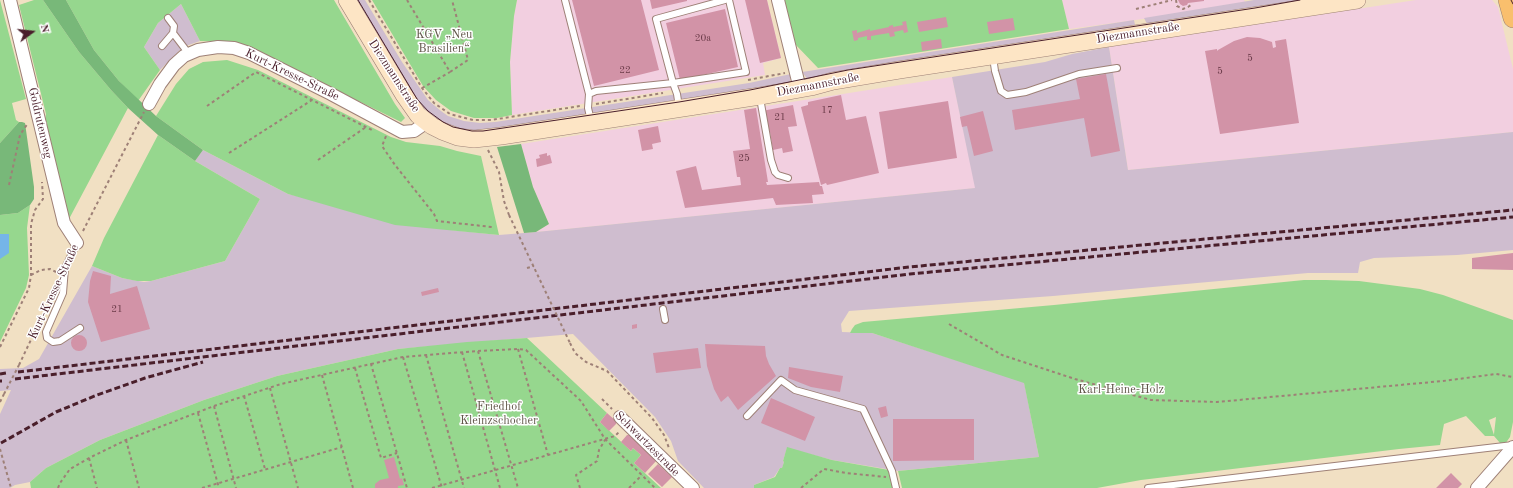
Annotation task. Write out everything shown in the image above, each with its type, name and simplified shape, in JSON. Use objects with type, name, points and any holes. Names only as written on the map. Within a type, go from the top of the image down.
[{"type":"main road","points":[[1508,0],[1513,18]]},
{"type":"street","name":"Goldrutenweg","points":[[10,0],[64,222],[77,243]]},
{"type":"street","name":"Diezmannstraße","points":[[347,0],[415,111],[426,122],[447,134],[474,139],[680,109],[800,89],[845,79],[1357,0]]},
{"type":"street","points":[[778,0],[800,89]]},
{"type":"street","name":"Kurt-Kresse-Straße","points":[[149,104],[160,84],[174,65],[189,54],[198,50],[218,47],[234,48],[249,53],[331,94],[402,132],[414,131],[426,122]]},
{"type":"street","name":"Schwartzestraße","points":[[624,420],[693,488]]},
{"type":"street","points":[[1477,488],[1513,446]]},
{"type":"lane","points":[[565,0],[589,94],[591,122]]},
{"type":"lane","points":[[680,109],[656,19],[725,0]]},
{"type":"lane","points":[[589,94],[596,91],[673,83],[746,72],[729,0]]},
{"type":"lane","points":[[162,46],[172,33],[174,26],[168,18]]},
{"type":"lane","points":[[172,33],[189,54]]},
{"type":"lane","points":[[993,56],[994,71],[1001,91],[1007,95],[1026,92],[1079,74],[1117,68]]},
{"type":"lane","points":[[760,96],[771,160],[775,172],[778,175],[788,178]]},
{"type":"lane","name":"Kurt-Kresse-Straße","points":[[77,243],[65,268],[62,293],[46,332],[47,338],[53,342],[60,341],[80,328]]},
{"type":"lane","points":[[663,309],[664,320]]},
{"type":"lane","points":[[747,416],[781,380],[795,390],[863,409],[892,471],[896,488]]},
{"type":"lane","points":[[1148,488],[1513,446]]},
{"type":"path","points":[[369,0],[422,88],[434,103],[458,117],[473,120],[497,120],[676,91]]},
{"type":"path","points":[[407,0],[450,72]]},
{"type":"path","points":[[422,88],[468,60],[452,0]]},
{"type":"path","points":[[1136,9],[1172,0]]},
{"type":"path","points":[[1176,0],[1177,6],[1182,9],[1188,8],[1191,5]]},
{"type":"path","points":[[744,81],[796,70]]},
{"type":"path","points":[[207,106],[256,72],[373,130]]},
{"type":"path","points":[[230,154],[312,100]]},
{"type":"path","name":"Kurt-Kresse-Straße","points":[[77,243],[140,118]]},
{"type":"path","points":[[9,185],[20,135],[29,122],[31,129]]},
{"type":"path","points":[[391,126],[382,146],[395,166],[434,214],[437,221],[492,227]]},
{"type":"path","points":[[318,160],[366,127]]},
{"type":"path","points":[[379,134],[386,137]]},
{"type":"path","points":[[488,149],[499,172],[504,201],[509,215],[575,353],[586,362],[607,371],[652,418],[664,435],[669,448]]},
{"type":"path","points":[[0,347],[29,288],[31,275],[31,224],[35,210],[43,199],[41,176]]},
{"type":"path","points":[[528,268],[534,266]]},
{"type":"path","points":[[31,275],[41,270],[50,269]]},
{"type":"path","name":"Kurt-Kresse-Straße","points":[[0,402],[49,302]]},
{"type":"path","points":[[949,324],[1002,355],[1075,380],[1151,400],[1217,402],[1442,381],[1496,374],[1513,377]]},
{"type":"path","points":[[518,349],[548,455]]},
{"type":"path","points":[[58,488],[70,469],[126,440],[214,406],[270,388],[403,357],[518,349],[526,350],[581,401],[605,439],[655,488]]},
{"type":"path","points":[[478,351],[518,488]]},
{"type":"path","points":[[462,352],[500,488]]},
{"type":"path","points":[[426,355],[464,488]]},
{"type":"path","points":[[403,357],[441,487]]},
{"type":"path","points":[[371,364],[407,488]]},
{"type":"path","points":[[355,368],[381,458],[397,453]]},
{"type":"path","points":[[322,375],[353,488]]},
{"type":"path","points":[[270,388],[298,488]]},
{"type":"path","points":[[244,396],[265,469]]},
{"type":"path","name":"Schwartzestraße","points":[[602,399],[624,420]]},
{"type":"path","points":[[214,406],[236,488]]},
{"type":"path","points":[[198,413],[219,488]]},
{"type":"path","points":[[432,488],[441,487],[494,470],[615,436],[624,420]]},
{"type":"path","points":[[580,488],[576,475],[597,461],[599,450],[605,439]]},
{"type":"path","points":[[126,440],[140,488]]},
{"type":"path","points":[[202,488],[342,447]]},
{"type":"path","points":[[0,449],[11,488]]},
{"type":"path","points":[[89,458],[97,488]]},
{"type":"path","points":[[801,488],[824,469],[872,476],[894,477]]},
{"type":"path","points":[[629,488],[642,475]]},
{"type":"shaded area","points":[[355,0],[365,0],[402,62],[428,100],[448,116],[464,121],[480,123],[495,122],[749,83],[791,74],[790,81],[789,86],[492,133],[454,130],[420,108]]},
{"type":"shaded area","points":[[517,0],[767,0],[781,58],[763,63],[765,75],[512,115],[510,62]]},
{"type":"shaded area","points":[[1062,0],[1244,0],[1245,2],[1150,18],[1069,29]]},
{"type":"shaded area","points":[[1254,0],[1314,0],[1148,26],[1144,18]]},
{"type":"shaded area","points":[[1416,0],[1492,0],[1498,7],[1513,69],[1513,132],[1128,170],[1109,47]]},
{"type":"shaded area","points":[[181,4],[200,41],[183,47],[160,70],[144,47],[158,23]]},
{"type":"shaded area","points":[[1134,20],[1135,25],[808,80],[802,72]]},
{"type":"shaded area","points":[[1109,47],[1128,170],[1513,132],[1513,250],[1457,255],[1374,258],[1360,262],[1358,273],[1308,273],[1053,296],[849,311],[841,324],[842,332],[872,333],[1024,382],[1039,457],[898,471],[832,460],[787,448],[782,469],[780,468],[774,477],[754,485],[754,488],[704,488],[678,461],[671,441],[655,417],[573,334],[398,349],[277,376],[204,400],[100,440],[46,468],[30,482],[15,485],[10,488],[0,488],[0,414],[11,390],[0,391],[0,369],[23,368],[39,359],[92,266],[122,278],[144,282],[225,261],[260,199],[195,161],[203,150],[288,194],[451,230],[499,235],[975,188],[952,77],[1045,62],[1072,54]]},
{"type":"shaded area","points":[[952,77],[976,188],[536,232],[549,224],[533,187],[521,144]]},
{"type":"green space","points":[[0,0],[26,99],[12,103],[16,120],[19,122],[0,143]]},
{"type":"green space","points":[[34,0],[43,0],[79,52],[128,108],[69,219],[45,119],[46,114],[19,5]]},
{"type":"green space","points":[[43,0],[66,0],[94,50],[119,81],[156,116],[203,150],[195,161],[158,135],[128,108],[111,90],[79,52]]},
{"type":"green space","points":[[66,0],[334,0],[395,104],[405,118],[401,122],[249,47],[230,42],[200,41],[181,4],[158,23],[144,47],[160,70],[138,101],[119,81],[94,50]]},
{"type":"green space","name":"KGV „Neu Brasilien“","points":[[372,0],[517,0],[510,62],[512,115],[497,118],[474,118],[451,111],[436,100],[423,86]]},
{"type":"green space","points":[[784,0],[1062,0],[1069,29],[818,68],[795,44]]},
{"type":"green space","points":[[227,60],[258,70],[391,137],[406,142],[440,146],[481,156],[499,235],[395,225],[288,194],[203,150],[156,116],[176,84],[189,69],[203,62]]},
{"type":"green space","points":[[19,122],[25,123],[34,187],[34,199],[30,205],[18,213],[0,215],[0,143]]},
{"type":"green space","points":[[158,135],[195,161],[260,199],[225,261],[151,281],[137,281],[122,278],[92,266],[104,238]]},
{"type":"green space","points":[[521,144],[533,187],[549,224],[536,232],[524,233],[497,147]]},
{"type":"green space","points":[[30,205],[27,228],[29,275],[26,288],[0,342],[0,215],[18,213]]},
{"type":"green space","name":"Karl-Heine-Holz","points":[[1304,280],[1359,281],[1420,289],[1443,295],[1513,320],[1513,422],[1510,437],[1505,444],[1500,443],[1494,436],[1485,436],[1466,416],[1444,424],[1440,445],[1141,480],[1097,488],[902,488],[898,471],[1039,457],[1024,383],[872,333],[850,333],[855,325],[863,322]],"holes":[[[1496,417],[1494,435],[1489,420]]]},
{"type":"green space","name":"Friedhof Kleinzschocher","points":[[527,338],[607,413],[600,422],[631,451],[633,448],[641,455],[634,463],[661,488],[31,488],[30,482],[46,468],[100,440],[204,400],[277,376],[398,349]]},
{"type":"green space","points":[[787,447],[832,460],[889,470],[893,488],[754,488],[754,485],[775,477],[780,468],[782,468]]},
{"type":"water","points":[[0,234],[9,234],[9,253],[0,259]]},
{"type":"building","points":[[572,0],[641,0],[659,70],[594,86]]},
{"type":"building","points":[[650,0],[687,0],[687,1],[652,9]]},
{"type":"building","points":[[745,0],[767,0],[781,58],[760,63]]},
{"type":"building","points":[[1178,0],[1204,1],[1188,3],[1187,5],[1183,6]]},
{"type":"building","points":[[725,9],[738,67],[680,80],[666,23]]},
{"type":"building","points":[[946,17],[948,27],[919,32],[917,22]]},
{"type":"building","points":[[1013,18],[1015,30],[989,34],[987,22]]},
{"type":"building","points":[[906,21],[908,32],[904,33],[903,30],[894,32],[895,36],[890,37],[889,33],[871,36],[871,40],[867,40],[867,36],[858,38],[858,40],[854,41],[852,31],[857,30],[857,33],[893,25],[893,27],[903,25],[902,22]]},
{"type":"building","points":[[1247,37],[1260,38],[1272,42],[1273,48],[1276,47],[1275,41],[1286,39],[1299,123],[1220,134],[1205,51],[1217,49],[1217,51],[1234,41]]},
{"type":"building","points":[[941,39],[942,48],[922,51],[921,42]]},
{"type":"building","points":[[1106,74],[1120,151],[1091,157],[1084,118],[1015,130],[1012,110],[1080,99],[1076,79]]},
{"type":"building","points":[[841,95],[846,120],[866,116],[879,173],[827,185],[826,183],[821,185],[801,107],[808,105],[808,102]]},
{"type":"building","points":[[948,101],[957,158],[888,169],[879,112]]},
{"type":"building","points":[[793,105],[797,126],[788,127],[793,151],[783,153],[782,148],[773,150],[770,132],[767,133],[762,111]]},
{"type":"building","points":[[756,108],[768,182],[766,182],[767,185],[819,182],[820,186],[822,186],[824,194],[812,195],[813,203],[776,205],[773,198],[685,208],[676,171],[696,166],[702,190],[741,185],[740,177],[737,177],[733,151],[750,149],[744,110]]},
{"type":"building","points":[[983,111],[993,151],[974,156],[967,126],[962,127],[960,117]]},
{"type":"building","points":[[658,126],[661,142],[652,144],[653,149],[642,151],[638,130]]},
{"type":"building","points":[[547,153],[547,156],[550,155],[552,163],[537,167],[536,159],[540,158],[539,155]]},
{"type":"building","points":[[1513,253],[1513,270],[1472,269],[1472,258]]},
{"type":"building","points":[[93,271],[111,276],[110,294],[137,286],[150,329],[101,342],[88,302],[90,281]]},
{"type":"building","points":[[438,288],[439,292],[422,296],[421,292]]},
{"type":"building","points":[[637,324],[637,328],[632,329],[632,325]]},
{"type":"building","points":[[79,335],[86,340],[87,343],[82,350],[79,351],[72,346],[71,343],[76,336]]},
{"type":"building","points":[[705,344],[765,346],[766,356],[776,376],[738,410],[728,396],[721,402],[714,389],[707,366]]},
{"type":"building","points":[[698,348],[701,368],[656,373],[653,353]]},
{"type":"building","points":[[789,367],[843,376],[840,392],[811,387],[788,378]]},
{"type":"building","points":[[771,398],[815,417],[805,441],[761,423]]},
{"type":"building","points":[[886,406],[888,416],[881,418],[878,408]]},
{"type":"building","points":[[607,413],[616,421],[616,424],[609,431],[600,422]]},
{"type":"building","points":[[893,419],[974,419],[974,460],[893,461]]},
{"type":"building","points":[[627,435],[631,435],[657,460],[645,473],[634,463],[641,455],[633,448],[631,451],[621,442]]},
{"type":"building","points":[[394,457],[400,479],[402,478],[404,485],[398,486],[398,488],[375,488],[375,484],[380,480],[389,478],[384,460]]},
{"type":"building","points":[[658,464],[672,477],[662,487],[648,474]]},
{"type":"building","points":[[1451,473],[1462,484],[1458,488],[1436,488]]},
{"type":"tram line","points":[[358,0],[417,99],[428,111],[443,122],[453,127],[472,131],[483,131],[679,102],[750,90],[848,70],[1300,0]]},
{"type":"tram line","points":[[1511,0],[1513,4]]},
{"type":"railway","points":[[18,372],[909,267],[1513,210]]},
{"type":"railway","points":[[15,379],[910,274],[1513,217]]},
{"type":"railway","points":[[1,443],[56,412],[97,395],[145,378],[203,362]]},
{"type":"railway","points":[[0,374],[6,373]]}]
